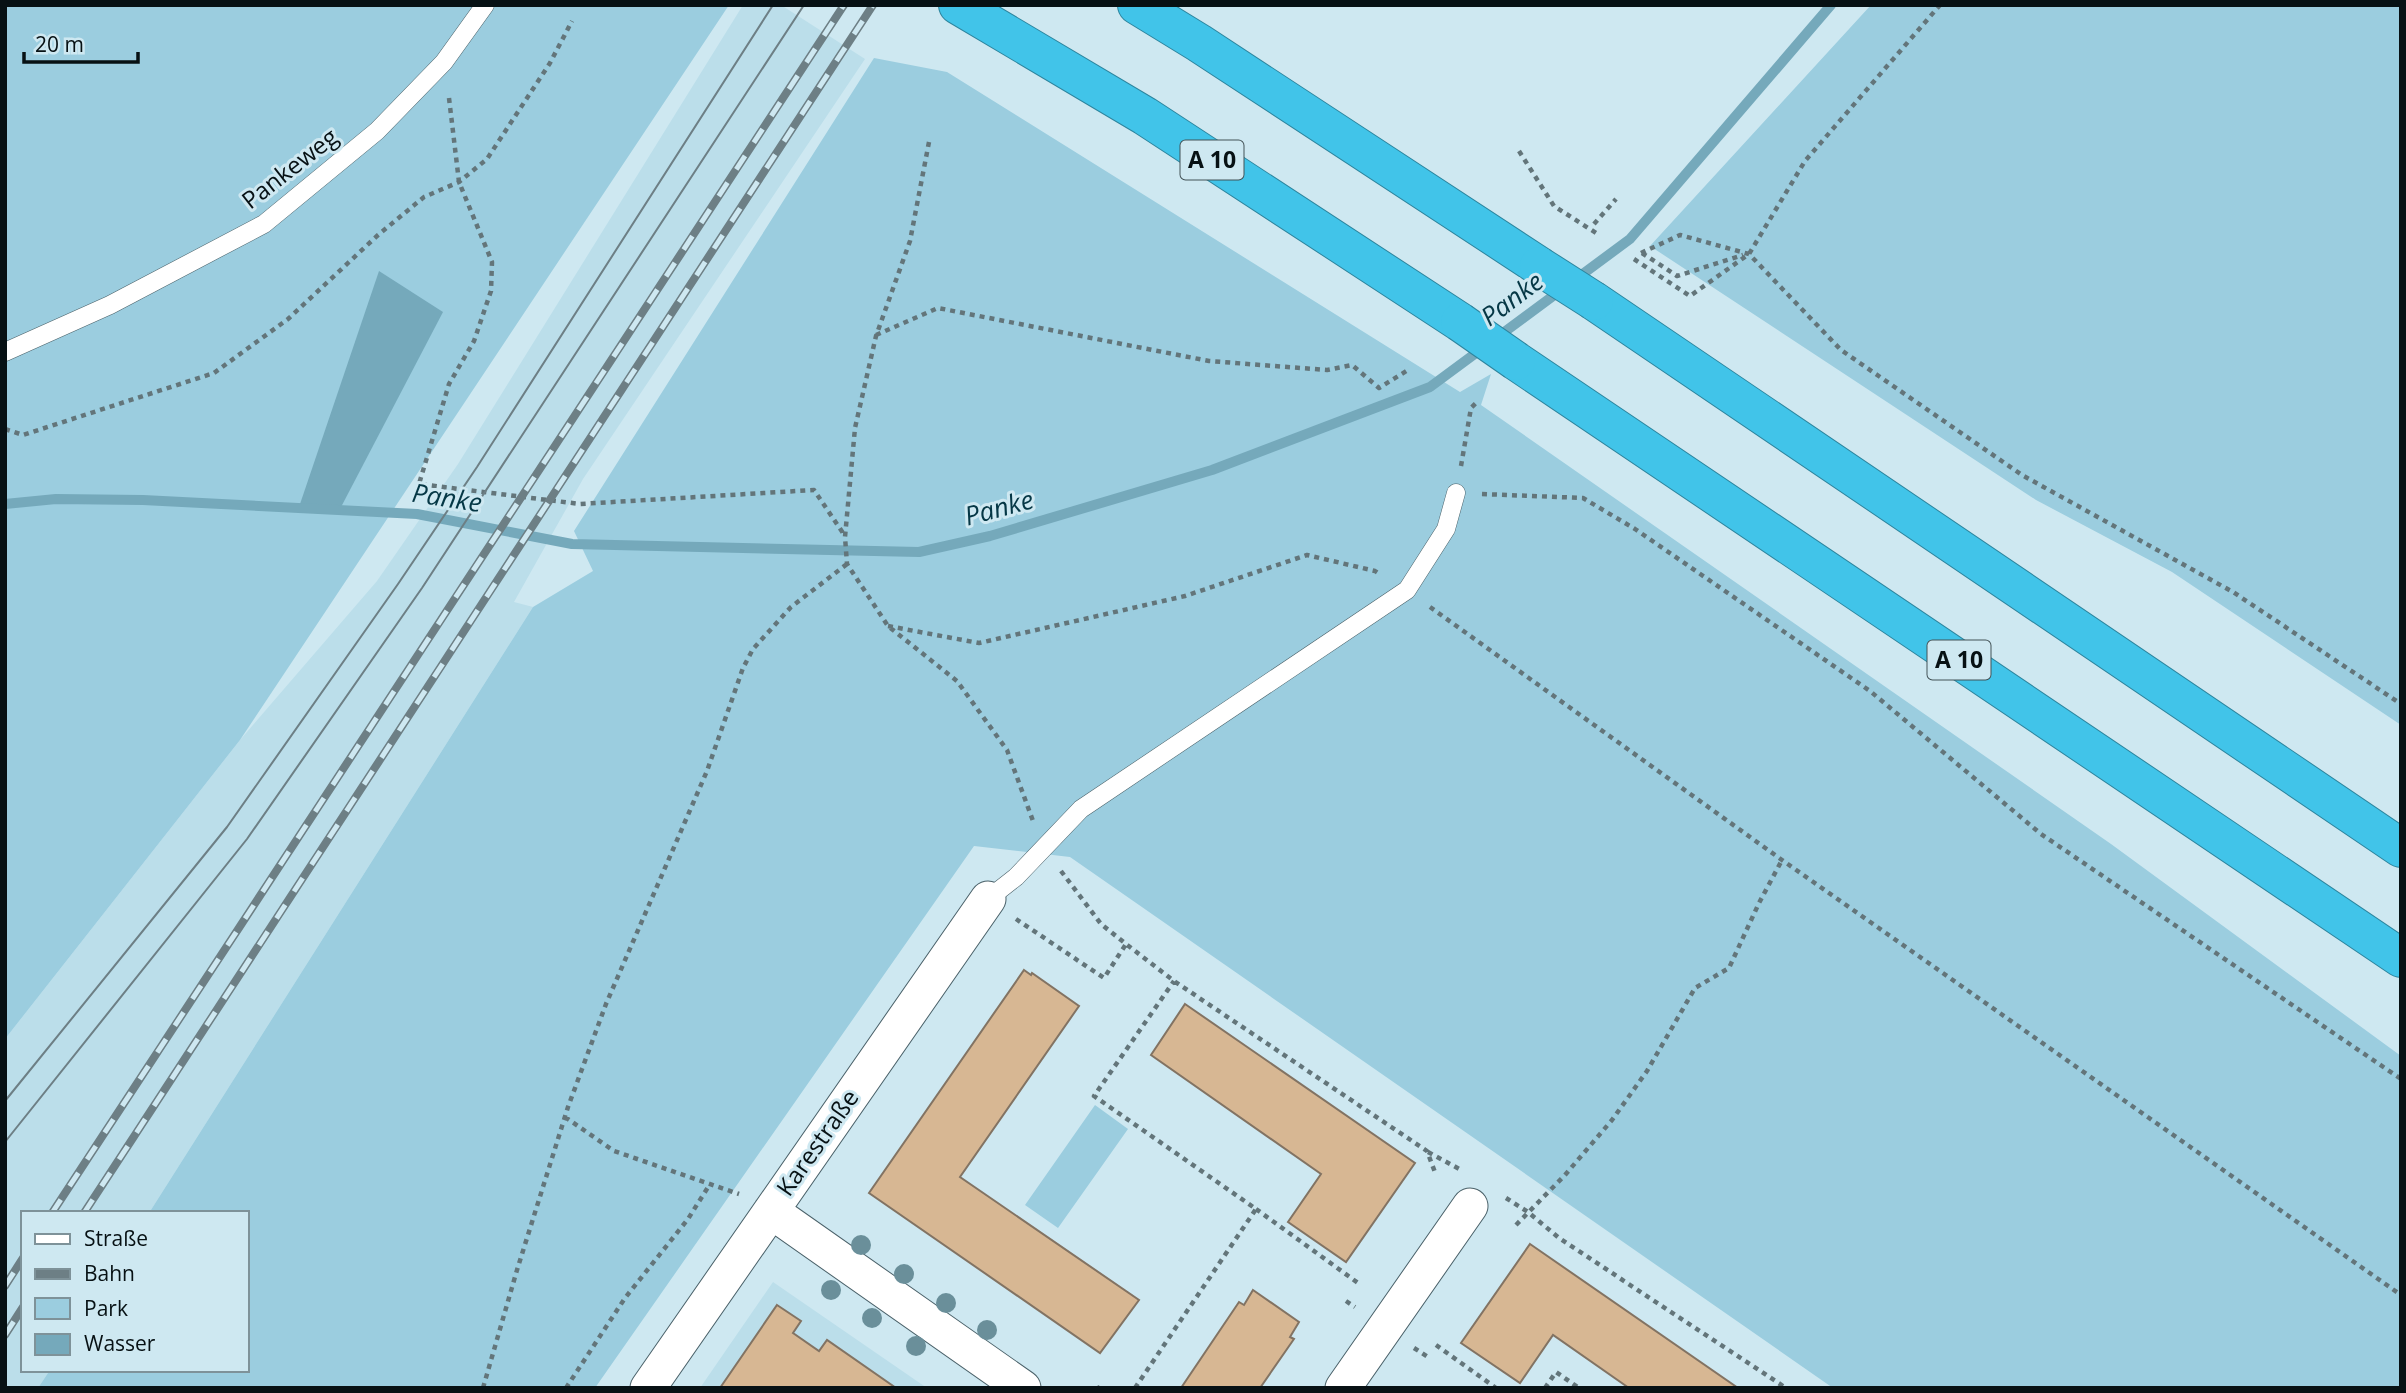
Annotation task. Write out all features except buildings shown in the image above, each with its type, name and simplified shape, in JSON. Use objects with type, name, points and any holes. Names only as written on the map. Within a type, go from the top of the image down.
[{"type":"highway","name":"A 10","points":[[958,5],[1145,116],[1460,322],[2401,958]]},
{"type":"highway","points":[[1137,5],[1211,50],[1594,301],[2401,848]]},
{"type":"street","name":"Karestraße","points":[[648,1388],[771,1211],[1002,909]]},
{"type":"street","points":[[1343,1388],[1479,1191]]},
{"type":"street","points":[[771,1211],[1023,1388]]},
{"type":"lane","name":"Pankeweg","points":[[5,352],[110,305],[264,225],[377,131],[444,62],[485,5]]},
{"type":"lane","points":[[1002,909],[1016,877],[1081,809],[1406,590],[1446,529],[1456,493]]},
{"type":"path","points":[[1634,259],[1690,296],[1749,254],[1805,161],[1940,5]]},
{"type":"path","points":[[5,429],[23,435],[214,373],[288,319],[378,235],[424,197],[459,181],[488,159],[550,63],[572,21]]},
{"type":"path","points":[[444,62],[459,181],[492,262],[491,291],[474,341],[449,384],[419,484],[580,504],[814,490],[845,537]]},
{"type":"path","points":[[929,142],[911,241],[876,336],[855,428],[845,537],[848,564],[888,626],[957,681],[1007,750],[1043,846],[1101,924],[1174,981],[1427,1151],[1479,1191],[1528,1212],[1559,1238],[1786,1388]]},
{"type":"path","points":[[1519,151],[1554,206],[1596,233]]},
{"type":"path","points":[[1594,224],[1616,199]]},
{"type":"path","points":[[1749,254],[1677,276],[1641,253],[1680,235],[1749,254],[1841,349],[2022,475],[2233,592],[2401,704]]},
{"type":"path","points":[[876,336],[938,309],[1209,361],[1327,370],[1352,365],[1379,388],[1408,370]]},
{"type":"path","points":[[1478,401],[1471,408],[1456,493],[1583,498],[1636,529],[1870,691],[2041,834],[2401,1079]]},
{"type":"path","points":[[888,626],[979,643],[1185,596],[1307,555],[1375,571],[1406,590],[1782,860],[2401,1295]]},
{"type":"path","points":[[483,1388],[565,1117],[606,1004],[707,771],[743,668],[752,649],[791,607],[848,564]]},
{"type":"path","points":[[1516,1225],[1565,1175],[1612,1120],[1647,1071],[1695,988],[1729,968],[1782,860]]},
{"type":"path","points":[[1002,909],[1104,978],[1126,944]]},
{"type":"path","points":[[1174,981],[1094,1096],[1359,1283]]},
{"type":"path","points":[[565,1117],[614,1151],[739,1194]]},
{"type":"path","points":[[1427,1151],[1436,1175]]},
{"type":"path","points":[[566,1388],[625,1298],[688,1219],[710,1184]]},
{"type":"path","points":[[1135,1388],[1255,1209]]},
{"type":"path","points":[[1436,1345],[1496,1388]]},
{"type":"path","points":[[1545,1388],[1556,1372],[1579,1388]]},
{"type":"shaded area","points":[[743,5],[781,5],[865,59],[583,479],[514,602],[533,607],[150,1211],[21,1211],[21,1372],[49,1372],[38,1388],[5,1388],[5,1039],[240,740],[377,581],[458,464]]},
{"type":"shaded area","points":[[773,1282],[927,1388],[700,1388]]},
{"type":"green space","points":[[5,5],[729,5],[240,740],[5,1039]]},
{"type":"green space","points":[[1871,5],[2401,5],[2401,725],[2172,572],[2036,500],[1650,246]]},
{"type":"green space","points":[[874,58],[947,72],[1460,392],[1491,374],[1481,405],[2111,844],[2401,1056],[2401,1388],[1833,1388],[1070,857],[974,846],[595,1388],[38,1388],[49,1372],[248,1372],[248,1211],[150,1211],[533,607],[593,571],[574,531]]},
{"type":"green space","points":[[1095,1105],[1128,1129],[1058,1228],[1025,1205]]},
{"type":"water","points":[[379,271],[443,312],[340,509],[299,507]]},
{"type":"waterway","name":"Panke","points":[[5,504],[56,499],[143,500],[417,514],[572,544],[919,552],[990,536],[1212,470],[1430,387],[1630,239],[1831,5]]},
{"type":"tram line","points":[[5,1101],[227,827],[398,584],[477,467],[773,5]]},
{"type":"tram line","points":[[5,1142],[247,839],[422,588],[804,5]]},
{"type":"railway","points":[[53,1211],[844,5]]},
{"type":"railway","points":[[85,1211],[873,5]]},
{"type":"railway","points":[[5,1286],[21,1261]]},
{"type":"railway","points":[[5,1335],[21,1310]]}]
